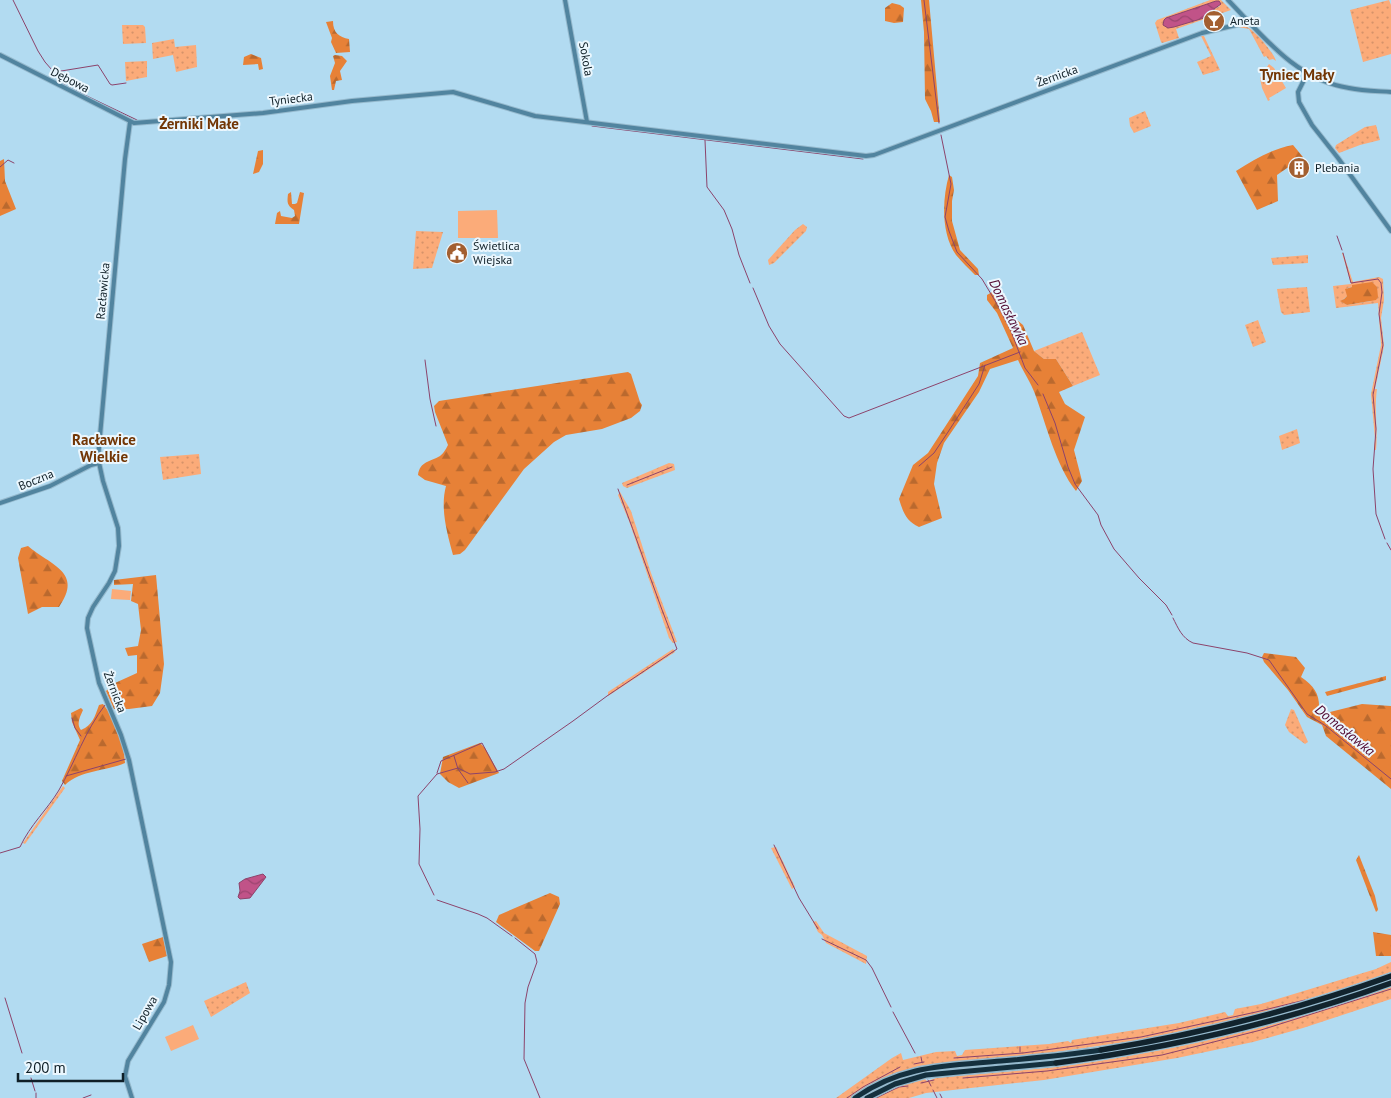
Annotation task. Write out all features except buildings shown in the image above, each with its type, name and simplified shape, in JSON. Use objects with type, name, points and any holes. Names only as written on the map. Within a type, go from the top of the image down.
[{"type":"highway","points":[[855,1098],[882,1081],[914,1070],[1064,1055],[1175,1037],[1255,1019],[1346,992],[1391,976]]},
{"type":"highway","points":[[867,1098],[894,1084],[926,1075],[1056,1063],[1135,1051],[1213,1036],[1303,1012],[1391,983]]},
{"type":"street","name":"Sokola","points":[[566,0],[587,122]]},
{"type":"street","points":[[1228,0],[1283,56],[1307,74],[1349,88],[1391,92]]},
{"type":"street","name":"Żernicka","points":[[587,122],[848,154],[874,155],[1202,33],[1249,22]]},
{"type":"street","name":"Dębowa","points":[[0,55],[130,122]]},
{"type":"street","points":[[1307,74],[1298,94],[1299,102],[1306,115],[1391,232]]},
{"type":"street","name":"Tyniecka","points":[[130,122],[263,113],[351,101],[453,92],[535,116],[587,122]]},
{"type":"street","name":"Racławicka","points":[[99,463],[125,159],[130,122]]},
{"type":"street","name":"Żernicka","points":[[99,463],[118,528],[119,546],[115,571],[93,607],[88,618],[87,628],[99,683],[121,735],[129,760],[166,934]]},
{"type":"street","name":"Boczna","points":[[0,503],[45,488],[91,465],[99,463]]},
{"type":"street","name":"Lipowa","points":[[132,1098],[125,1076],[128,1061],[161,1008],[169,986],[171,962],[166,934]]},
{"type":"green space","points":[[921,0],[929,0],[940,122],[934,122],[925,99],[924,32]]},
{"type":"green space","points":[[1210,0],[1221,0],[1231,10],[1176,29],[1179,38],[1162,43],[1155,23],[1157,20]],"holes":[[[1216,1],[1220,6],[1214,9],[1213,12],[1164,20]]]},
{"type":"green space","points":[[1389,0],[1391,5],[1391,54],[1363,62],[1350,10]]},
{"type":"green space","points":[[892,3],[904,8],[903,22],[885,21],[885,8]]},
{"type":"green space","points":[[333,21],[337,34],[349,39],[350,52],[336,53],[326,22]]},
{"type":"green space","points":[[122,25],[143,25],[145,27],[146,43],[123,44]]},
{"type":"green space","points":[[1245,26],[1249,28],[1263,42],[1276,61],[1273,59],[1269,60],[1266,56],[1264,57],[1249,29],[1238,27]]},
{"type":"green space","points":[[1201,36],[1204,36],[1220,70],[1203,75],[1197,62],[1211,56]]},
{"type":"green space","points":[[174,39],[175,47],[196,45],[197,67],[176,72],[173,55],[153,59],[152,43]]},
{"type":"green space","points":[[251,54],[261,58],[263,69],[259,70],[258,64],[243,65],[244,57]]},
{"type":"green space","points":[[333,56],[342,56],[347,61],[340,71],[342,80],[336,81],[334,90],[332,90],[330,76],[335,63]]},
{"type":"green space","points":[[147,61],[147,77],[126,81],[125,62]]},
{"type":"green space","points":[[1269,64],[1274,68],[1286,88],[1269,98],[1270,100],[1268,101],[1260,78]]},
{"type":"green space","points":[[1145,111],[1151,126],[1134,133],[1130,126],[1129,118]]},
{"type":"green space","points":[[1376,125],[1380,140],[1339,153],[1335,148],[1336,145],[1365,127]]},
{"type":"green space","points":[[1293,145],[1303,157],[1277,175],[1278,201],[1257,210],[1236,171],[1270,152]]},
{"type":"green space","points":[[263,150],[263,164],[259,172],[253,174],[258,151]]},
{"type":"green space","points":[[4,159],[5,181],[16,209],[0,216],[0,161]]},
{"type":"green space","points":[[949,175],[952,177],[954,190],[952,221],[960,250],[978,269],[979,275],[975,275],[956,255],[945,227],[944,205]]},
{"type":"green space","points":[[291,192],[292,204],[297,203],[300,192],[304,193],[299,224],[275,224],[277,213],[280,211],[281,216],[292,218],[295,216],[294,210],[288,202],[288,194]]},
{"type":"green space","points":[[497,210],[498,238],[458,238],[458,211]]},
{"type":"green space","points":[[803,224],[807,227],[806,231],[774,263],[769,265],[768,260],[795,230]]},
{"type":"green space","points":[[416,231],[443,232],[432,268],[413,269]]},
{"type":"green space","points":[[1342,253],[1353,282],[1379,277],[1383,279],[1384,300],[1381,318],[1384,346],[1375,389],[1377,389],[1376,450],[1374,450],[1375,439],[1371,394],[1381,345],[1378,303],[1336,308],[1333,286],[1351,284]],"holes":[[[1352,287],[1371,301],[1347,305],[1341,301],[1347,296],[1347,288]]]},
{"type":"green space","points":[[1308,255],[1308,263],[1273,265],[1271,258]]},
{"type":"green space","points":[[1372,282],[1377,287],[1378,297],[1376,300],[1347,305],[1340,301],[1347,296],[1345,289],[1352,287],[1352,285]]},
{"type":"green space","points":[[1307,287],[1310,312],[1284,315],[1281,312],[1277,289]]},
{"type":"green space","points":[[992,292],[1005,310],[1023,325],[1034,351],[1044,359],[1056,359],[1073,386],[1059,392],[1065,404],[1085,417],[1074,450],[1082,481],[1076,491],[1063,470],[1033,390],[1018,360],[990,369],[979,392],[944,443],[937,463],[934,484],[942,518],[919,527],[906,516],[899,499],[913,465],[928,453],[978,376],[980,363],[1013,348],[997,313],[987,300],[987,295]]},
{"type":"green space","points":[[1258,320],[1266,342],[1253,347],[1245,325]]},
{"type":"green space","points":[[1082,332],[1100,375],[1073,386],[1056,359],[1044,359],[1034,351]]},
{"type":"green space","points":[[628,372],[631,374],[642,405],[640,411],[631,418],[602,429],[566,435],[554,442],[524,469],[465,550],[460,554],[453,555],[444,512],[446,486],[425,480],[418,475],[423,464],[440,456],[448,445],[434,406],[439,401]]},
{"type":"green space","points":[[1297,429],[1300,443],[1282,450],[1279,436]]},
{"type":"green space","points":[[199,454],[201,474],[163,480],[160,457]]},
{"type":"green space","points":[[669,463],[674,464],[675,470],[627,488],[623,486],[622,483]]},
{"type":"green space","points":[[620,492],[631,511],[651,573],[677,642],[673,643],[669,638],[629,521],[618,495]]},
{"type":"green space","points":[[28,546],[54,564],[66,577],[68,585],[66,595],[59,607],[42,607],[28,614],[18,558],[21,548]]},
{"type":"green space","points":[[156,575],[164,664],[160,693],[152,706],[114,709],[106,691],[115,683],[137,673],[137,655],[128,656],[125,648],[138,646],[141,630],[138,604],[131,601],[133,584],[114,585],[114,580]]},
{"type":"green space","points":[[112,589],[131,591],[130,600],[111,599]]},
{"type":"green space","points":[[673,649],[675,652],[608,696],[608,692]]},
{"type":"green space","points":[[1264,653],[1296,657],[1305,668],[1301,677],[1316,691],[1319,700],[1319,711],[1330,712],[1362,704],[1391,706],[1391,789],[1326,736],[1322,725],[1307,717],[1288,690],[1264,662],[1262,657]]},
{"type":"green space","points":[[1386,676],[1386,680],[1327,696],[1325,692]]},
{"type":"green space","points":[[103,704],[112,717],[118,732],[125,763],[78,776],[65,785],[62,781],[80,740],[72,722],[71,713],[81,708],[83,710],[79,723],[81,730],[91,723],[99,705]]},
{"type":"green space","points":[[1291,709],[1294,710],[1308,742],[1305,744],[1289,732],[1285,725]]},
{"type":"green space","points":[[480,743],[485,748],[499,773],[459,788],[448,782],[440,774],[443,757]]},
{"type":"green space","points":[[63,786],[65,788],[25,844],[23,843]]},
{"type":"green space","points":[[776,847],[795,887],[792,889],[771,848]]},
{"type":"green space","points":[[1359,855],[1375,896],[1378,910],[1376,912],[1356,860]]},
{"type":"green space","points":[[550,893],[559,897],[560,904],[539,951],[535,951],[496,922],[499,915]]},
{"type":"green space","points":[[816,921],[824,933],[867,956],[866,964],[826,943],[813,922]]},
{"type":"green space","points":[[1373,932],[1391,935],[1391,956],[1376,956]]},
{"type":"green space","points":[[163,937],[167,956],[149,962],[142,944]]},
{"type":"green space","points":[[1391,962],[1391,972],[1251,1016],[1140,1040],[1049,1053],[919,1066],[888,1076],[850,1098],[836,1098],[901,1053],[903,1060],[936,1052],[955,1051],[957,1056],[962,1055],[965,1050],[1068,1041],[1071,1043],[1072,1040],[1179,1023],[1225,1012],[1228,1016],[1233,1015],[1235,1009],[1261,1004],[1376,969]]},
{"type":"green space","points":[[246,982],[250,993],[211,1017],[204,1001]]},
{"type":"green space","points":[[1391,987],[1391,999],[1303,1028],[1253,1042],[1177,1058],[1044,1080],[926,1093],[909,1098],[873,1098],[902,1085],[925,1079],[927,1081],[936,1078],[1072,1065],[1193,1043],[1313,1013]]},
{"type":"green space","points":[[193,1025],[199,1039],[171,1051],[165,1037]]},
{"type":"water","points":[[1219,1],[1221,4],[1214,9],[1214,15],[1174,27],[1168,28],[1163,25],[1166,18]]},
{"type":"water","points":[[263,874],[266,877],[250,898],[240,899],[238,897],[240,891],[239,883],[245,879]]},
{"type":"waterway","points":[[13,0],[38,51],[66,86],[137,120]]},
{"type":"waterway","name":"Domasławka","points":[[924,0],[939,123]]},
{"type":"waterway","points":[[55,72],[98,65],[110,84],[126,83]]},
{"type":"waterway","points":[[592,126],[863,159]]},
{"type":"waterway","name":"Domasławka","points":[[941,135],[951,184],[945,217],[957,252],[982,279],[1011,331],[1025,368],[1038,385]]},
{"type":"waterway","points":[[705,140],[707,187],[724,210],[750,283]]},
{"type":"waterway","points":[[0,167],[8,160],[14,163]]},
{"type":"waterway","points":[[1337,236],[1342,250]]},
{"type":"waterway","points":[[1343,253],[1351,283],[1378,279],[1381,283],[1382,292],[1379,314],[1383,345],[1373,395],[1376,429],[1373,469],[1376,514],[1385,539]]},
{"type":"waterway","points":[[753,288],[769,326],[780,344],[844,416],[849,418],[1020,352]]},
{"type":"waterway","points":[[425,360],[436,426]]},
{"type":"waterway","points":[[919,466],[934,453],[948,432],[979,384],[985,365]]},
{"type":"waterway","name":"Domasławka","points":[[1043,394],[1055,423],[1075,484],[1098,515],[1101,525],[1114,549],[1166,605],[1172,615]]},
{"type":"waterway","points":[[627,485],[672,467]]},
{"type":"waterway","points":[[434,895],[419,864],[420,829],[418,796],[437,774],[458,768],[470,774],[495,772],[504,769],[677,649],[618,489]]},
{"type":"waterway","points":[[1387,543],[1391,550]]},
{"type":"waterway","name":"Domasławka","points":[[1173,618],[1183,636],[1193,643],[1247,653],[1269,660],[1307,714],[1326,726],[1391,779]]},
{"type":"waterway","points":[[0,853],[20,847],[59,790],[92,725],[105,705]]},
{"type":"waterway","points":[[72,718],[75,728],[81,736]]},
{"type":"waterway","points":[[437,773],[441,761],[482,743],[497,771]]},
{"type":"waterway","points":[[454,756],[458,769],[468,783]]},
{"type":"waterway","points":[[66,776],[126,759]]},
{"type":"waterway","points":[[774,845],[799,898],[818,929]]},
{"type":"waterway","points":[[437,900],[487,918],[512,936]]},
{"type":"waterway","points":[[515,938],[535,954],[537,962],[528,987],[525,1003],[524,1059],[540,1098]]},
{"type":"waterway","points":[[822,939],[866,960],[872,968],[891,1007]]},
{"type":"waterway","points":[[963,1078],[1047,1071],[1162,1055],[1261,1030],[1391,989]]},
{"type":"waterway","points":[[5,998],[22,1053]]},
{"type":"waterway","points":[[954,1058],[1023,1053],[1141,1037],[1305,1000]]},
{"type":"waterway","points":[[893,1012],[915,1053]]},
{"type":"waterway","points":[[1020,1047],[1020,1052]]},
{"type":"waterway","points":[[921,1057],[922,1062]]},
{"type":"waterway","points":[[914,1064],[924,1062]]},
{"type":"waterway","points":[[847,1098],[900,1067]]},
{"type":"waterway","points":[[31,1078],[35,1091]]},
{"type":"waterway","points":[[928,1080],[931,1086]]},
{"type":"waterway","points":[[921,1083],[934,1080]]},
{"type":"waterway","points":[[876,1098],[899,1087],[908,1086]]},
{"type":"waterway","points":[[933,1090],[937,1098]]},
{"type":"waterway","points":[[36,1093],[36,1098]]},
{"type":"waterway","points":[[940,1094],[942,1098]]},
{"type":"waterway","points":[[83,1098],[91,1095]]},
{"type":"place","name":"Aneta","points":[[1214,21]]},
{"type":"place","name":"Plebania","points":[[1299,168]]},
{"type":"place","name":"Świetlica Wiejska","points":[[457,253]]},
{"type":"district","name":"Tyniec Mały","points":[[1297,75]]},
{"type":"district","name":"Żerniki Małe","points":[[199,124]]},
{"type":"district","name":"Racławice Wielkie","points":[[104,448]]}]
